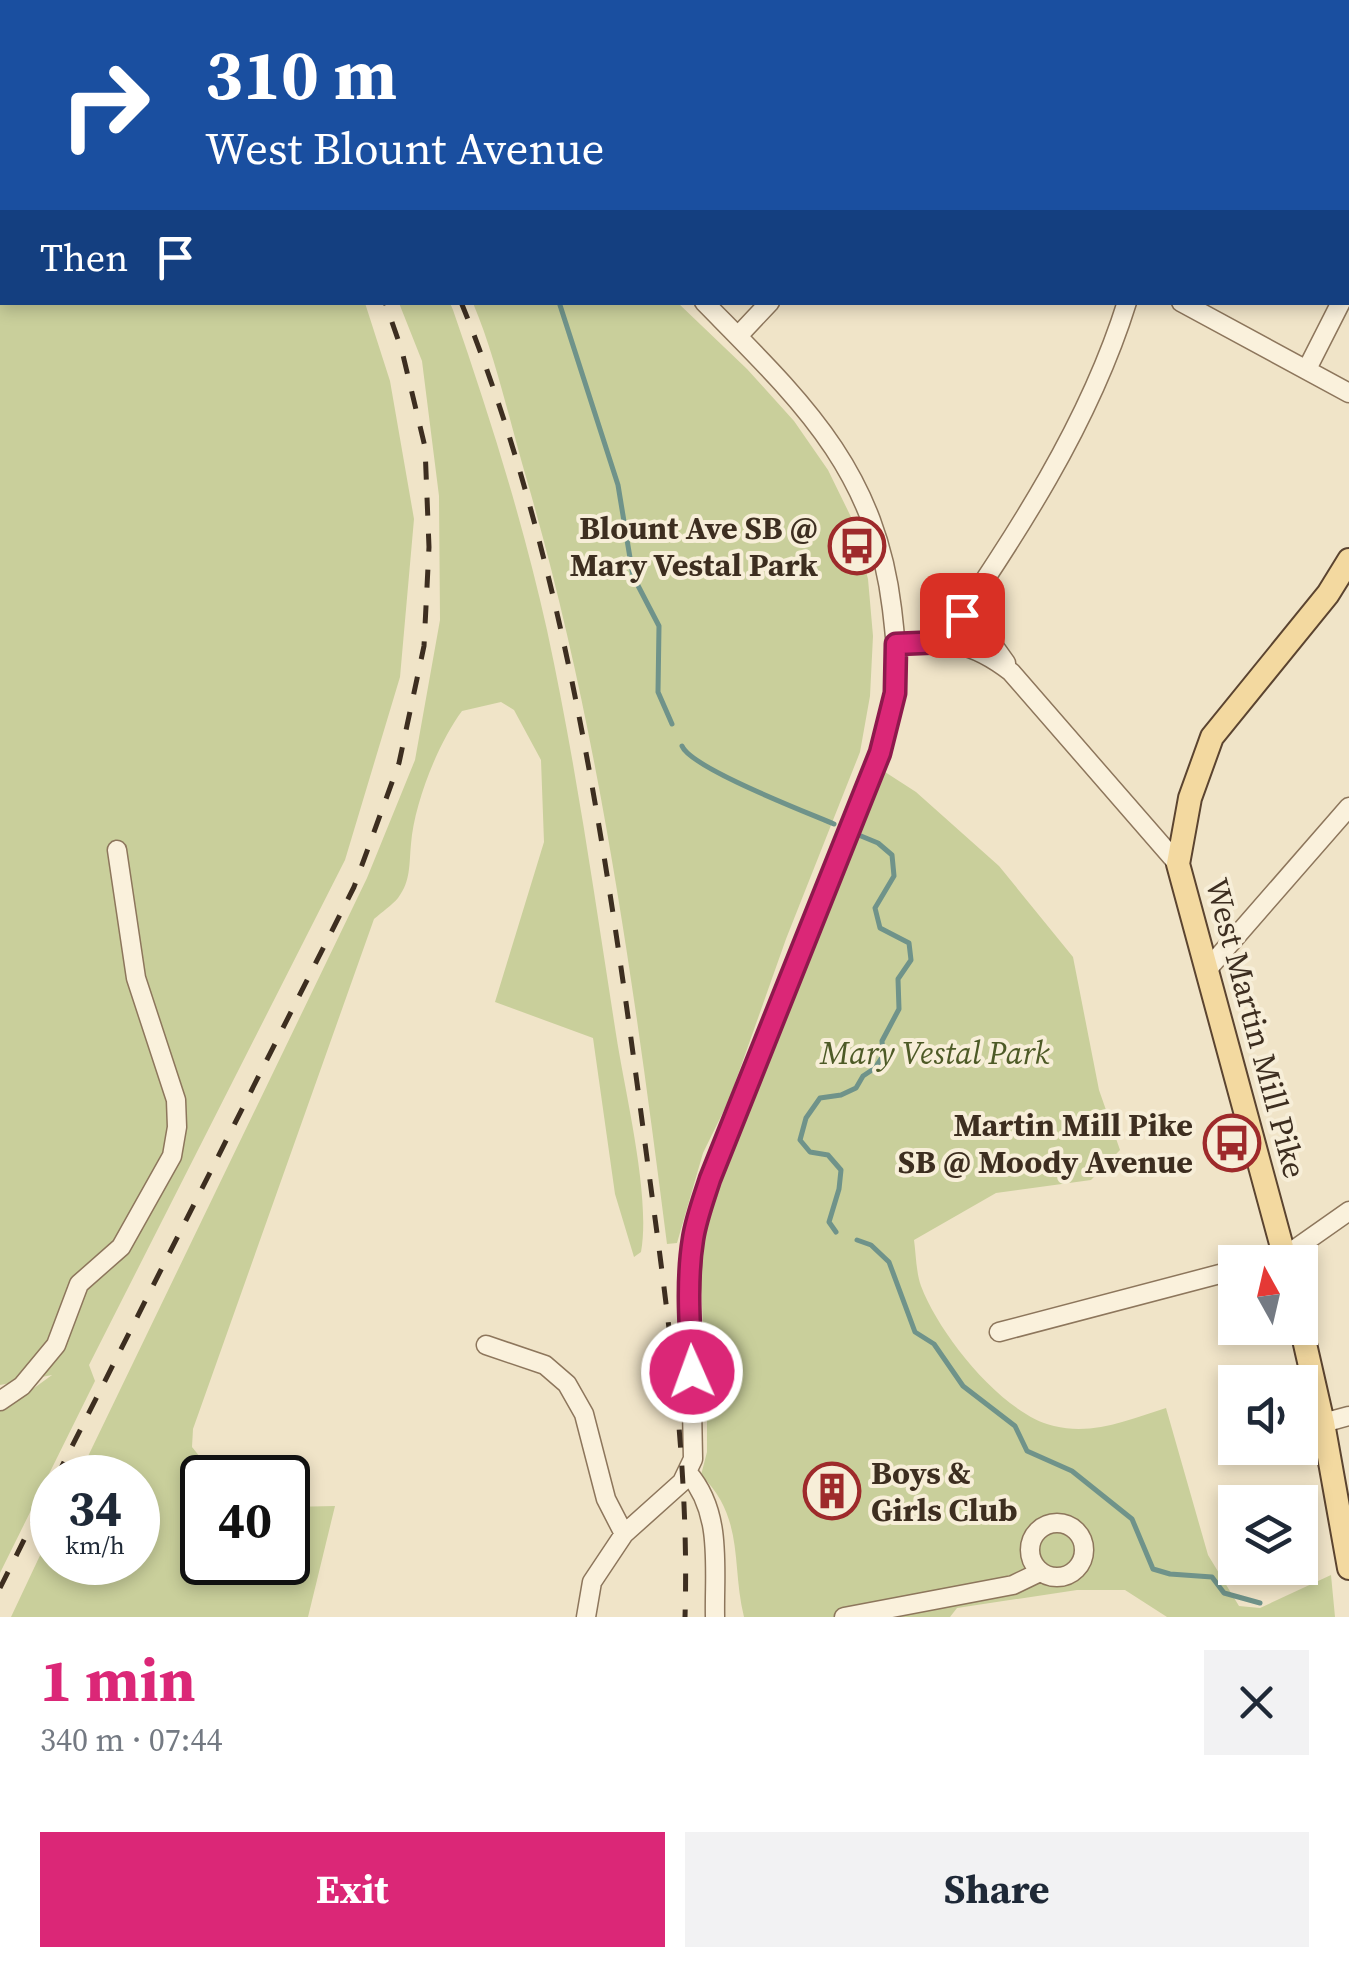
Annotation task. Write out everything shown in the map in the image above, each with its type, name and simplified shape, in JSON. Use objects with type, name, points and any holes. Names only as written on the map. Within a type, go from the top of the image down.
[{"type":"main road","name":"West Martin Mill Pike","points":[[1274,1245],[1178,864],[1190,798],[1212,737],[1328,594],[1349,560]]},
{"type":"main road","points":[[1305,1345],[1349,1568]]},
{"type":"street","points":[[586,1617],[592,1582],[624,1534],[688,1474],[694,1459],[690,1304],[693,1239],[710,1179],[880,753],[895,693],[896,644],[884,558],[870,513],[853,477],[810,413],[707,305]]},
{"type":"street","points":[[738,336],[767,305]]},
{"type":"street","points":[[944,642],[1075,434],[1094,396],[1126,305]]},
{"type":"street","points":[[1187,305],[1349,393]]},
{"type":"street","points":[[1307,370],[1340,305]]},
{"type":"street","points":[[980,588],[974,618],[1012,672],[1178,864]]},
{"type":"street","points":[[896,644],[944,642],[977,650],[1012,672]]},
{"type":"street","points":[[1206,971],[1349,807]]},
{"type":"street","points":[[0,1401],[22,1386],[56,1345],[78,1284],[121,1247],[172,1156],[178,1127],[176,1100],[136,978],[116,850]]},
{"type":"street","points":[[1300,1245],[1349,1211]]},
{"type":"street","points":[[1000,1332],[1218,1274]]},
{"type":"street","points":[[486,1345],[546,1365],[568,1384],[584,1414],[606,1499],[624,1534]]},
{"type":"street","points":[[1323,1423],[1349,1416]]},
{"type":"street","points":[[688,1474],[700,1488],[714,1526],[715,1617]]},
{"type":"street","points":[[844,1617],[1013,1585],[1040,1572]]},
{"type":"green space","points":[[0,305],[366,305],[390,381],[414,519],[400,677],[345,860],[89,1365],[95,1381],[58,1455],[30,1455],[30,1512],[0,1573],[0,1409],[52,1375],[0,1385]]},
{"type":"green space","points":[[400,305],[451,305],[527,549],[567,731],[636,1144],[643,1203],[641,1252],[634,1257],[615,1194],[593,1038],[495,1002],[544,842],[541,760],[514,710],[501,702],[462,711],[444,740],[422,793],[405,885],[396,901],[374,919],[193,1429],[192,1447],[198,1455],[180,1455],[180,1585],[310,1585],[310,1507],[335,1506],[308,1617],[11,1617],[30,1577],[30,1585],[160,1585],[160,1455],[89,1455],[367,878],[415,760],[440,620],[439,496],[422,361]]},
{"type":"green space","name":"Mary Vestal Park","points":[[474,305],[680,305],[794,421],[828,470],[852,519],[868,579],[873,636],[870,696],[860,752],[786,939],[729,1100],[703,1153],[677,1243],[667,1244],[612,858],[574,666],[552,571],[489,345]]},
{"type":"green space","name":"Mary Vestal Park","points":[[885,772],[916,792],[999,866],[1073,957],[1099,1090],[1120,1150],[1091,1180],[996,1193],[914,1240],[919,1281],[930,1305],[975,1370],[1034,1419],[1083,1429],[1166,1408],[1208,1555],[1218,1571],[1218,1585],[1226,1585],[1239,1606],[1260,1608],[1309,1585],[1318,1585],[1318,1581],[1331,1575],[1335,1617],[1167,1617],[1125,1590],[1077,1590],[957,1608],[950,1617],[744,1617],[731,1525],[715,1491],[701,1475],[707,1452],[702,1237],[733,1145]]},
{"type":"waterway","points":[[560,305],[618,485],[633,576],[659,626],[658,692],[672,724]]},
{"type":"waterway","points":[[682,746],[727,777],[834,824]]},
{"type":"waterway","points":[[836,1232],[829,1222],[841,1170],[828,1155],[810,1152],[800,1140],[806,1118],[820,1098],[856,1088],[883,1056],[882,1041],[899,1009],[898,979],[911,960],[909,943],[880,928],[875,908],[894,876],[892,855],[861,836]]},
{"type":"waterway","points":[[857,1240],[871,1245],[889,1262],[915,1332],[934,1344],[963,1386],[1015,1426],[1027,1451],[1072,1471],[1132,1519],[1153,1569],[1212,1577],[1224,1593],[1260,1603]]},
{"type":"railway","points":[[68,1455],[354,887],[399,763],[424,646],[429,547],[425,447],[402,351],[386,305]]},
{"type":"railway","points":[[462,305],[528,500],[555,604],[597,814],[674,1371],[684,1494],[685,1617]]},
{"type":"railway","points":[[0,1588],[30,1528]]},
{"type":"place","name":"Blount Ave SB @ Mary Vestal Park","points":[[857,546]]},
{"type":"place","name":"Martin Mill Pike SB @ Moody Avenue","points":[[1232,1143]]},
{"type":"place","name":"Boys & Girls Club","points":[[832,1491]]},
{"type":"route","points":[[692,1372],[693,1239],[701,1209],[880,753],[895,693],[896,644],[944,642],[962,615]]}]
